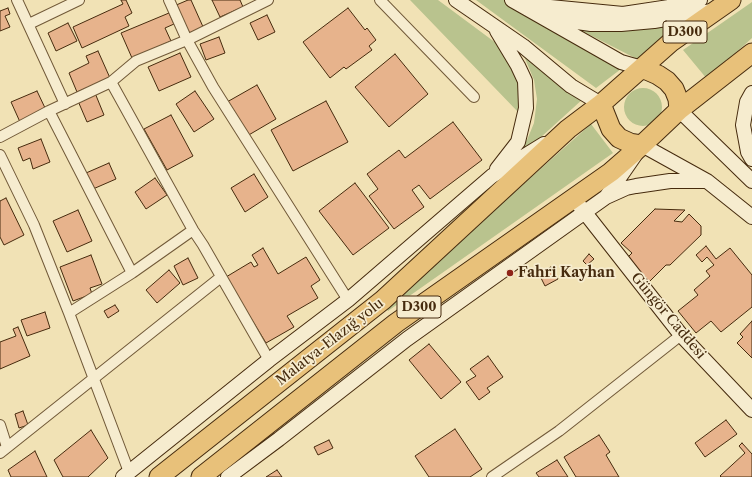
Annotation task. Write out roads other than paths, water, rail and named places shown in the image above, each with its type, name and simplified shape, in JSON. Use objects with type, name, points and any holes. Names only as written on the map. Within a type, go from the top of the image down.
[{"type":"highway","name":"D300","points":[[642,68],[672,42],[724,5]]},
{"type":"highway","points":[[679,110],[678,99],[674,89],[667,81],[642,68],[600,104],[611,129],[619,138],[630,143],[642,145],[679,110],[752,53]]},
{"type":"highway","name":"Malatya-Elazığ yolu","points":[[160,477],[383,300],[568,129],[600,104]]},
{"type":"highway","name":"Malatya-Elazığ yolu","points":[[201,477],[396,323],[579,206],[611,172],[642,145]]},
{"type":"street","points":[[17,0],[65,104]]},
{"type":"street","points":[[29,24],[79,0]]},
{"type":"street","points":[[169,0],[187,40],[213,88],[348,300]]},
{"type":"street","points":[[0,137],[49,111],[111,82],[136,61],[187,40],[268,0]]},
{"type":"street","points":[[380,0],[474,97]]},
{"type":"street","points":[[456,0],[523,46],[571,86],[600,104]]},
{"type":"street","points":[[512,0],[621,62],[642,68]]},
{"type":"street","points":[[524,0],[540,6],[563,20],[599,24],[654,21],[724,5]]},
{"type":"street","points":[[540,6],[623,14],[669,7],[700,0]]},
{"type":"street","points":[[492,176],[518,142],[526,108],[525,81],[518,66],[494,26]]},
{"type":"street","points":[[111,82],[193,230],[204,245],[269,360]]},
{"type":"street","points":[[752,93],[747,102],[743,125],[748,152],[752,159]]},
{"type":"street","points":[[679,110],[752,181]]},
{"type":"street","points":[[49,111],[132,272]]},
{"type":"street","points":[[0,155],[34,225],[93,378],[126,474],[269,360],[348,300],[492,176],[568,129]]},
{"type":"street","points":[[606,197],[642,145],[707,181],[752,217]]},
{"type":"street","points":[[228,477],[579,206],[606,197],[626,188],[636,186],[670,181],[707,181]]},
{"type":"street","name":"Güngör Caddesi","points":[[579,206],[681,335],[752,410]]},
{"type":"street","points":[[69,314],[193,230]]},
{"type":"street","points":[[0,425],[4,450],[221,277]]},
{"type":"street","points":[[492,477],[559,431],[681,335]]},
{"type":"place","name":"Fahri Kayhan","points":[[510,273]]}]
